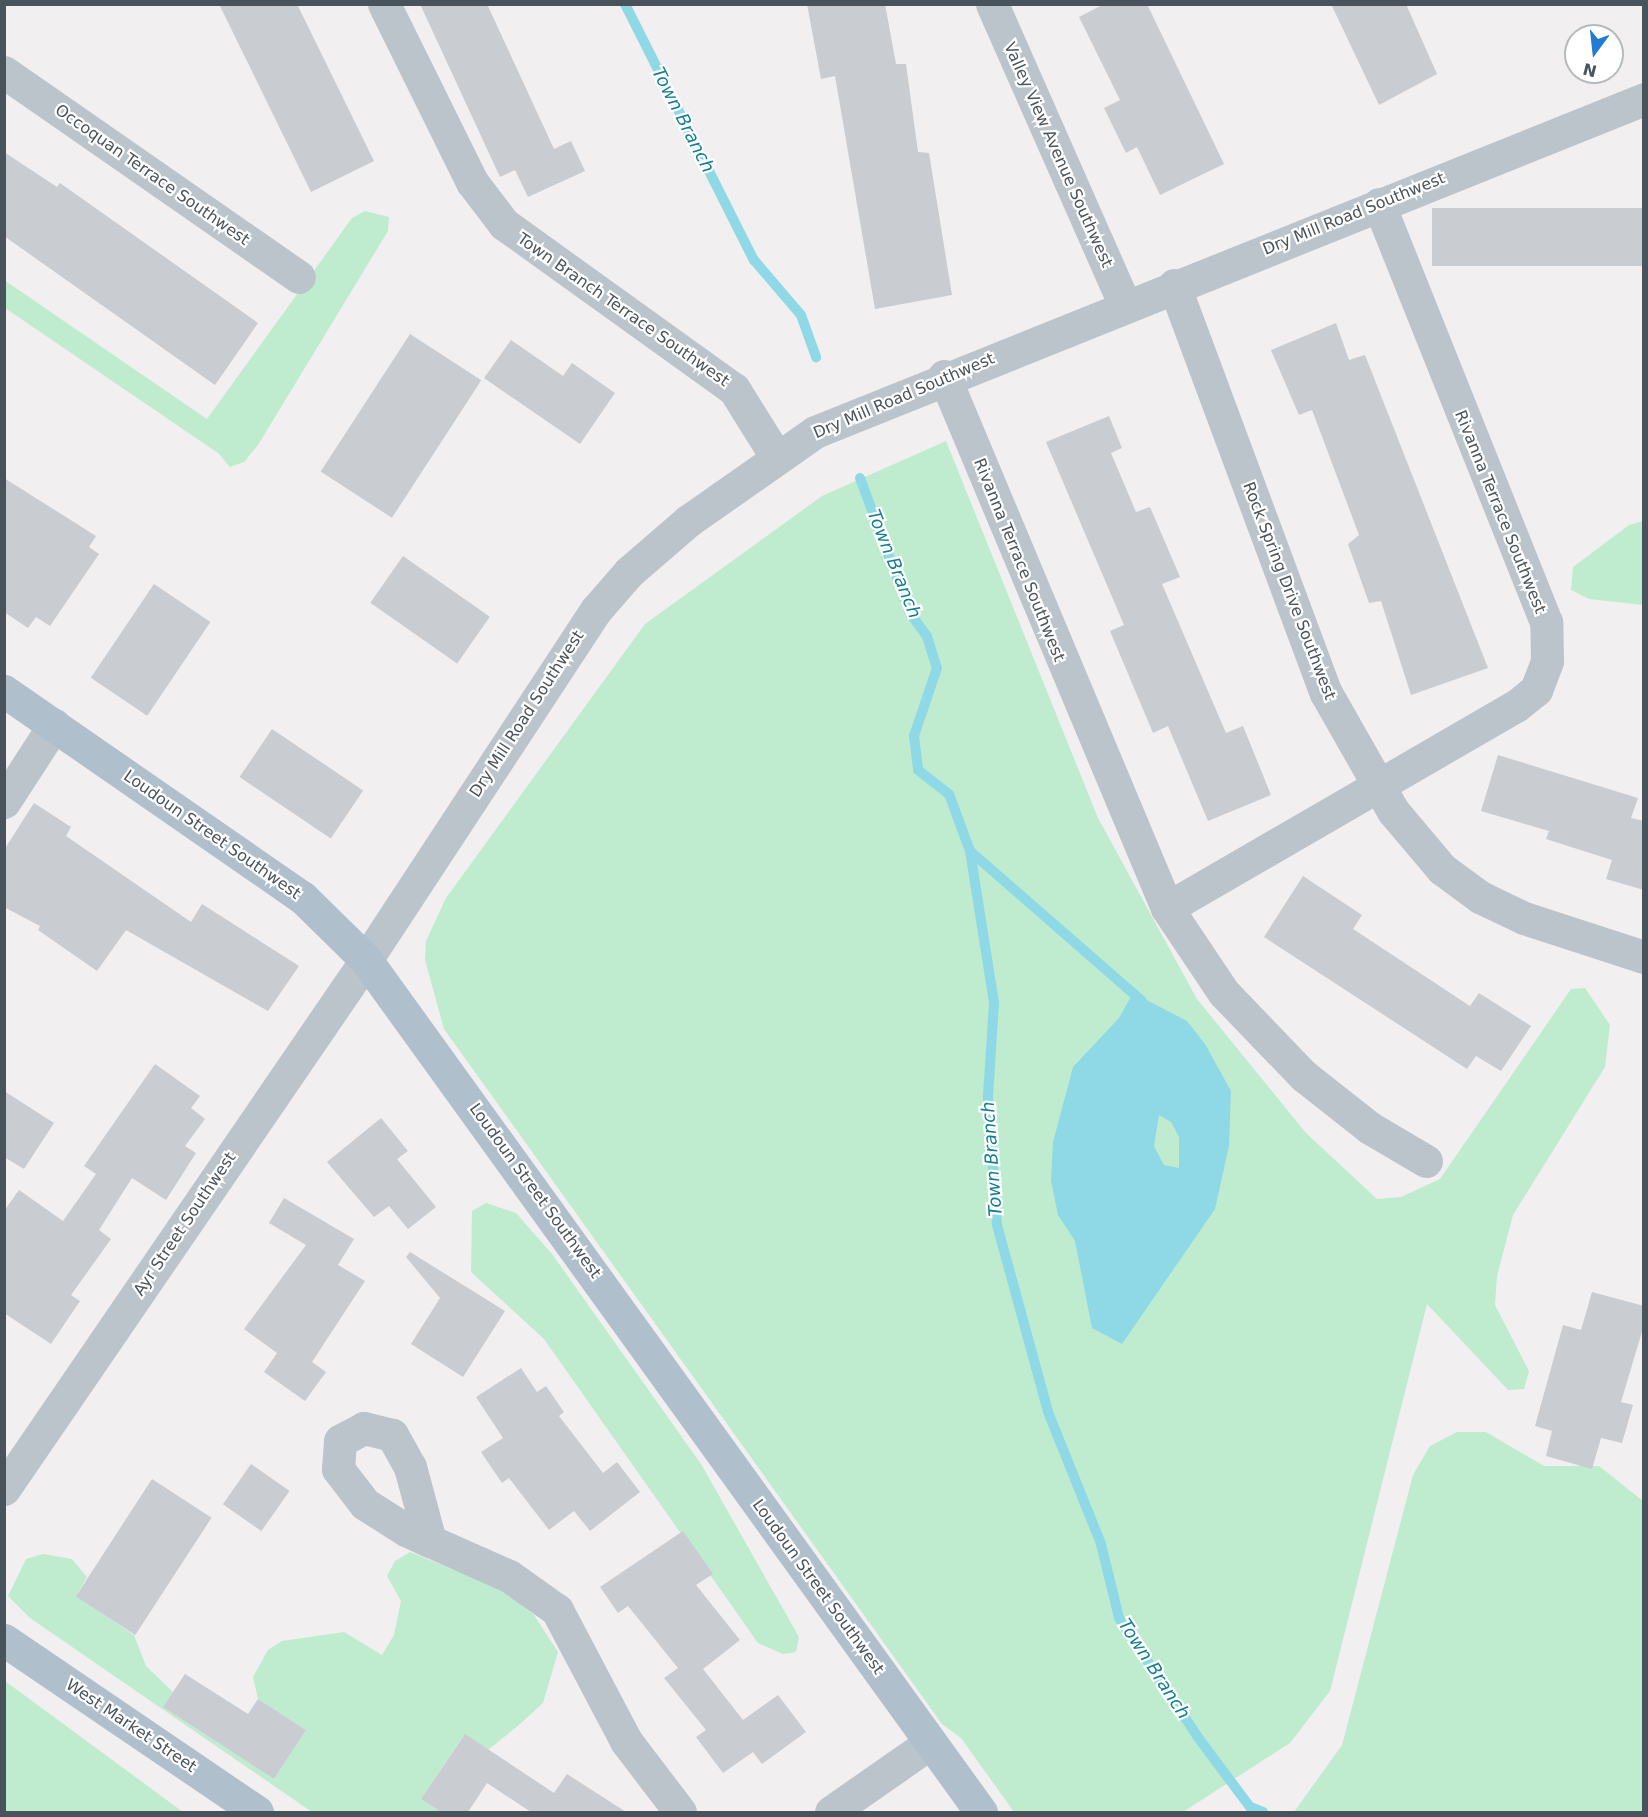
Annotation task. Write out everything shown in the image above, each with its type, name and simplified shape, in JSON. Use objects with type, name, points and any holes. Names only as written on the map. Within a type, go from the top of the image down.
[{"type":"main road","name":"Loudoun Street Southwest","points":[[4,691],[302,897],[366,960],[981,1812]]},
{"type":"main road","name":"West Market Street","points":[[4,1640],[257,1812]]},
{"type":"street","name":"Town Branch Terrace Southwest","points":[[384,4],[472,182],[504,224],[734,389],[777,458]]},
{"type":"street","name":"Valley View Avenue Southwest","points":[[992,4],[1125,305]]},
{"type":"street","name":"Occoquan Terrace Southwest","points":[[4,72],[299,278]]},
{"type":"street","name":"Dry Mill Road Southwest","points":[[366,960],[596,610],[629,572],[688,521],[815,432],[944,376],[1644,99]]},
{"type":"street","name":"Rivanna Terrace Southwest","points":[[1167,908],[1377,783],[1516,706],[1536,690],[1547,661],[1546,622],[1379,204]]},
{"type":"street","name":"Rock Spring Drive Southwest","points":[[1174,285],[1326,693],[1377,783],[1413,839],[1480,897],[1524,918],[1644,957]]},
{"type":"street","name":"Rivanna Terrace Southwest","points":[[944,376],[1167,908],[1224,993],[1304,1076],[1370,1128],[1426,1161]]},
{"type":"street","points":[[4,802],[54,725]]},
{"type":"street","name":"Ayr Street Southwest","points":[[4,1489],[366,960]]},
{"type":"street","points":[[430,1541],[509,1576],[557,1610],[626,1741],[680,1812]]},
{"type":"street","points":[[831,1812],[936,1752]]},
{"type":"street","points":[[871,1812],[936,1752]]},
{"type":"green space","points":[[365,211],[389,217],[388,231],[258,445],[244,462],[230,467],[218,453],[5,308],[4,280],[207,419],[352,218]]},
{"type":"green space","points":[[946,441],[1098,818],[1197,999],[1306,1133],[1377,1199],[1401,1197],[1440,1179],[1571,989],[1585,988],[1610,1025],[1605,1067],[1513,1215],[1497,1276],[1495,1305],[1529,1371],[1524,1389],[1508,1390],[1427,1304],[1330,1691],[1290,1743],[1183,1812],[1014,1812],[961,1738],[942,1724],[444,1029],[425,960],[426,941],[446,898],[645,624],[822,496]]},
{"type":"green space","points":[[1643,521],[1643,605],[1589,599],[1571,590],[1573,567],[1629,525]]},
{"type":"green space","points":[[486,1203],[516,1213],[552,1254],[701,1464],[799,1637],[796,1652],[783,1654],[758,1643],[544,1339],[471,1272],[472,1211]]},
{"type":"green space","points":[[1457,1432],[1486,1432],[1544,1466],[1599,1466],[1643,1501],[1643,1812],[1294,1812],[1342,1745],[1413,1475],[1430,1446]]},
{"type":"green space","points":[[410,1552],[502,1589],[534,1615],[558,1652],[543,1703],[520,1724],[488,1750],[464,1735],[421,1799],[441,1812],[312,1812],[30,1618],[8,1596],[26,1559],[43,1554],[72,1559],[87,1577],[76,1596],[134,1635],[146,1666],[173,1692],[163,1707],[274,1779],[306,1730],[258,1699],[253,1677],[268,1650],[282,1641],[344,1632],[382,1655],[394,1635],[401,1601],[387,1576],[395,1561]]},
{"type":"green space","points":[[5,1681],[183,1812],[5,1812]]},
{"type":"water","points":[[1133,993],[1187,1021],[1205,1044],[1231,1091],[1229,1146],[1215,1209],[1122,1344],[1092,1328],[1075,1241],[1058,1215],[1051,1181],[1053,1142],[1073,1067],[1119,1018]],"holes":[[[1159,1115],[1171,1122],[1179,1137],[1179,1168],[1164,1165],[1154,1146]]]},
{"type":"building","points":[[219,4],[297,4],[374,161],[311,192]]},
{"type":"building","points":[[420,4],[487,4],[554,149],[571,141],[585,171],[528,197],[515,170],[500,177]]},
{"type":"building","points":[[807,4],[885,4],[896,64],[906,64],[918,152],[929,153],[952,295],[875,309],[835,76],[821,79]]},
{"type":"building","points":[[1104,4],[1147,4],[1224,164],[1160,195],[1137,147],[1126,153],[1104,108],[1120,100],[1079,17]]},
{"type":"building","points":[[1331,4],[1406,4],[1437,74],[1379,105]]},
{"type":"building","points":[[4,152],[57,187],[60,183],[258,323],[215,385],[4,236]]},
{"type":"building","points":[[1432,208],[1644,208],[1644,266],[1432,266]]},
{"type":"building","points":[[1336,323],[1349,360],[1365,355],[1488,668],[1411,695],[1381,601],[1369,603],[1348,544],[1359,535],[1312,410],[1299,415],[1271,350]]},
{"type":"building","points":[[410,334],[481,380],[392,518],[321,472]]},
{"type":"building","points":[[511,340],[563,376],[572,363],[615,393],[580,444],[484,378]]},
{"type":"building","points":[[1109,416],[1122,448],[1111,453],[1136,512],[1150,507],[1180,577],[1162,584],[1226,733],[1243,726],[1271,795],[1208,821],[1168,726],[1153,733],[1110,631],[1124,625],[1046,442]]},
{"type":"building","points":[[4,478],[96,536],[89,547],[99,554],[50,626],[36,617],[28,628],[4,612]]},
{"type":"building","points":[[403,556],[490,617],[457,663],[370,603]]},
{"type":"building","points":[[154,584],[210,622],[147,716],[91,678]]},
{"type":"building","points":[[272,729],[363,791],[331,839],[240,777]]},
{"type":"building","points":[[1498,755],[1638,798],[1631,818],[1644,821],[1644,890],[1606,879],[1612,860],[1546,839],[1549,831],[1481,811]]},
{"type":"building","points":[[34,803],[71,827],[66,836],[191,922],[202,904],[299,966],[268,1011],[126,930],[97,971],[38,930],[40,926],[4,907],[4,850]]},
{"type":"building","points":[[1303,876],[1362,915],[1353,929],[1470,1006],[1479,993],[1531,1026],[1501,1071],[1476,1056],[1467,1069],[1264,937]]},
{"type":"building","points":[[155,1064],[200,1096],[191,1108],[205,1119],[185,1146],[196,1153],[166,1200],[132,1178],[99,1230],[111,1239],[71,1295],[80,1301],[51,1344],[4,1313],[4,1211],[19,1190],[63,1221],[96,1174],[84,1166]]},
{"type":"building","points":[[4,1091],[54,1123],[24,1169],[4,1157]]},
{"type":"building","points":[[381,1118],[408,1151],[397,1159],[436,1207],[408,1229],[389,1206],[374,1217],[327,1162]]},
{"type":"building","points":[[284,1198],[354,1239],[338,1265],[365,1281],[312,1362],[326,1372],[305,1401],[264,1372],[277,1353],[244,1329],[306,1245],[269,1223]]},
{"type":"building","points":[[410,1252],[505,1311],[463,1377],[411,1344],[440,1298],[406,1257]]},
{"type":"building","points":[[1592,1292],[1644,1306],[1644,1325],[1621,1402],[1633,1405],[1622,1443],[1601,1438],[1592,1469],[1546,1456],[1552,1431],[1535,1426],[1563,1325],[1581,1330]]},
{"type":"building","points":[[521,1368],[537,1392],[546,1386],[564,1412],[559,1416],[603,1473],[617,1462],[640,1492],[590,1531],[574,1511],[549,1530],[509,1478],[502,1483],[481,1452],[503,1438],[476,1397]]},
{"type":"building","points":[[251,1464],[290,1491],[261,1531],[223,1504]]},
{"type":"building","points":[[152,1479],[212,1518],[135,1635],[76,1596]]},
{"type":"building","points":[[683,1531],[713,1574],[696,1585],[740,1640],[703,1669],[743,1720],[778,1695],[806,1732],[762,1764],[753,1752],[723,1773],[696,1737],[706,1730],[664,1678],[678,1668],[628,1606],[618,1613],[600,1587]]},
{"type":"building","points":[[185,1674],[248,1714],[258,1699],[306,1730],[274,1779],[163,1707]]},
{"type":"building","points":[[465,1734],[554,1793],[567,1774],[626,1812],[531,1812],[487,1783],[468,1812],[441,1812],[421,1799]]},
{"type":"waterway","name":"Town Branch","points":[[625,4],[754,260],[801,315],[816,357]]},
{"type":"waterway","name":"Town Branch","points":[[860,478],[910,613],[927,636],[937,668],[914,736],[918,770],[949,794],[970,851],[994,1003],[988,1097],[997,1225],[1048,1412],[1101,1544],[1119,1618],[1197,1736],[1250,1807],[1263,1812]]},
{"type":"waterway","points":[[970,851],[1142,1001]]}]
